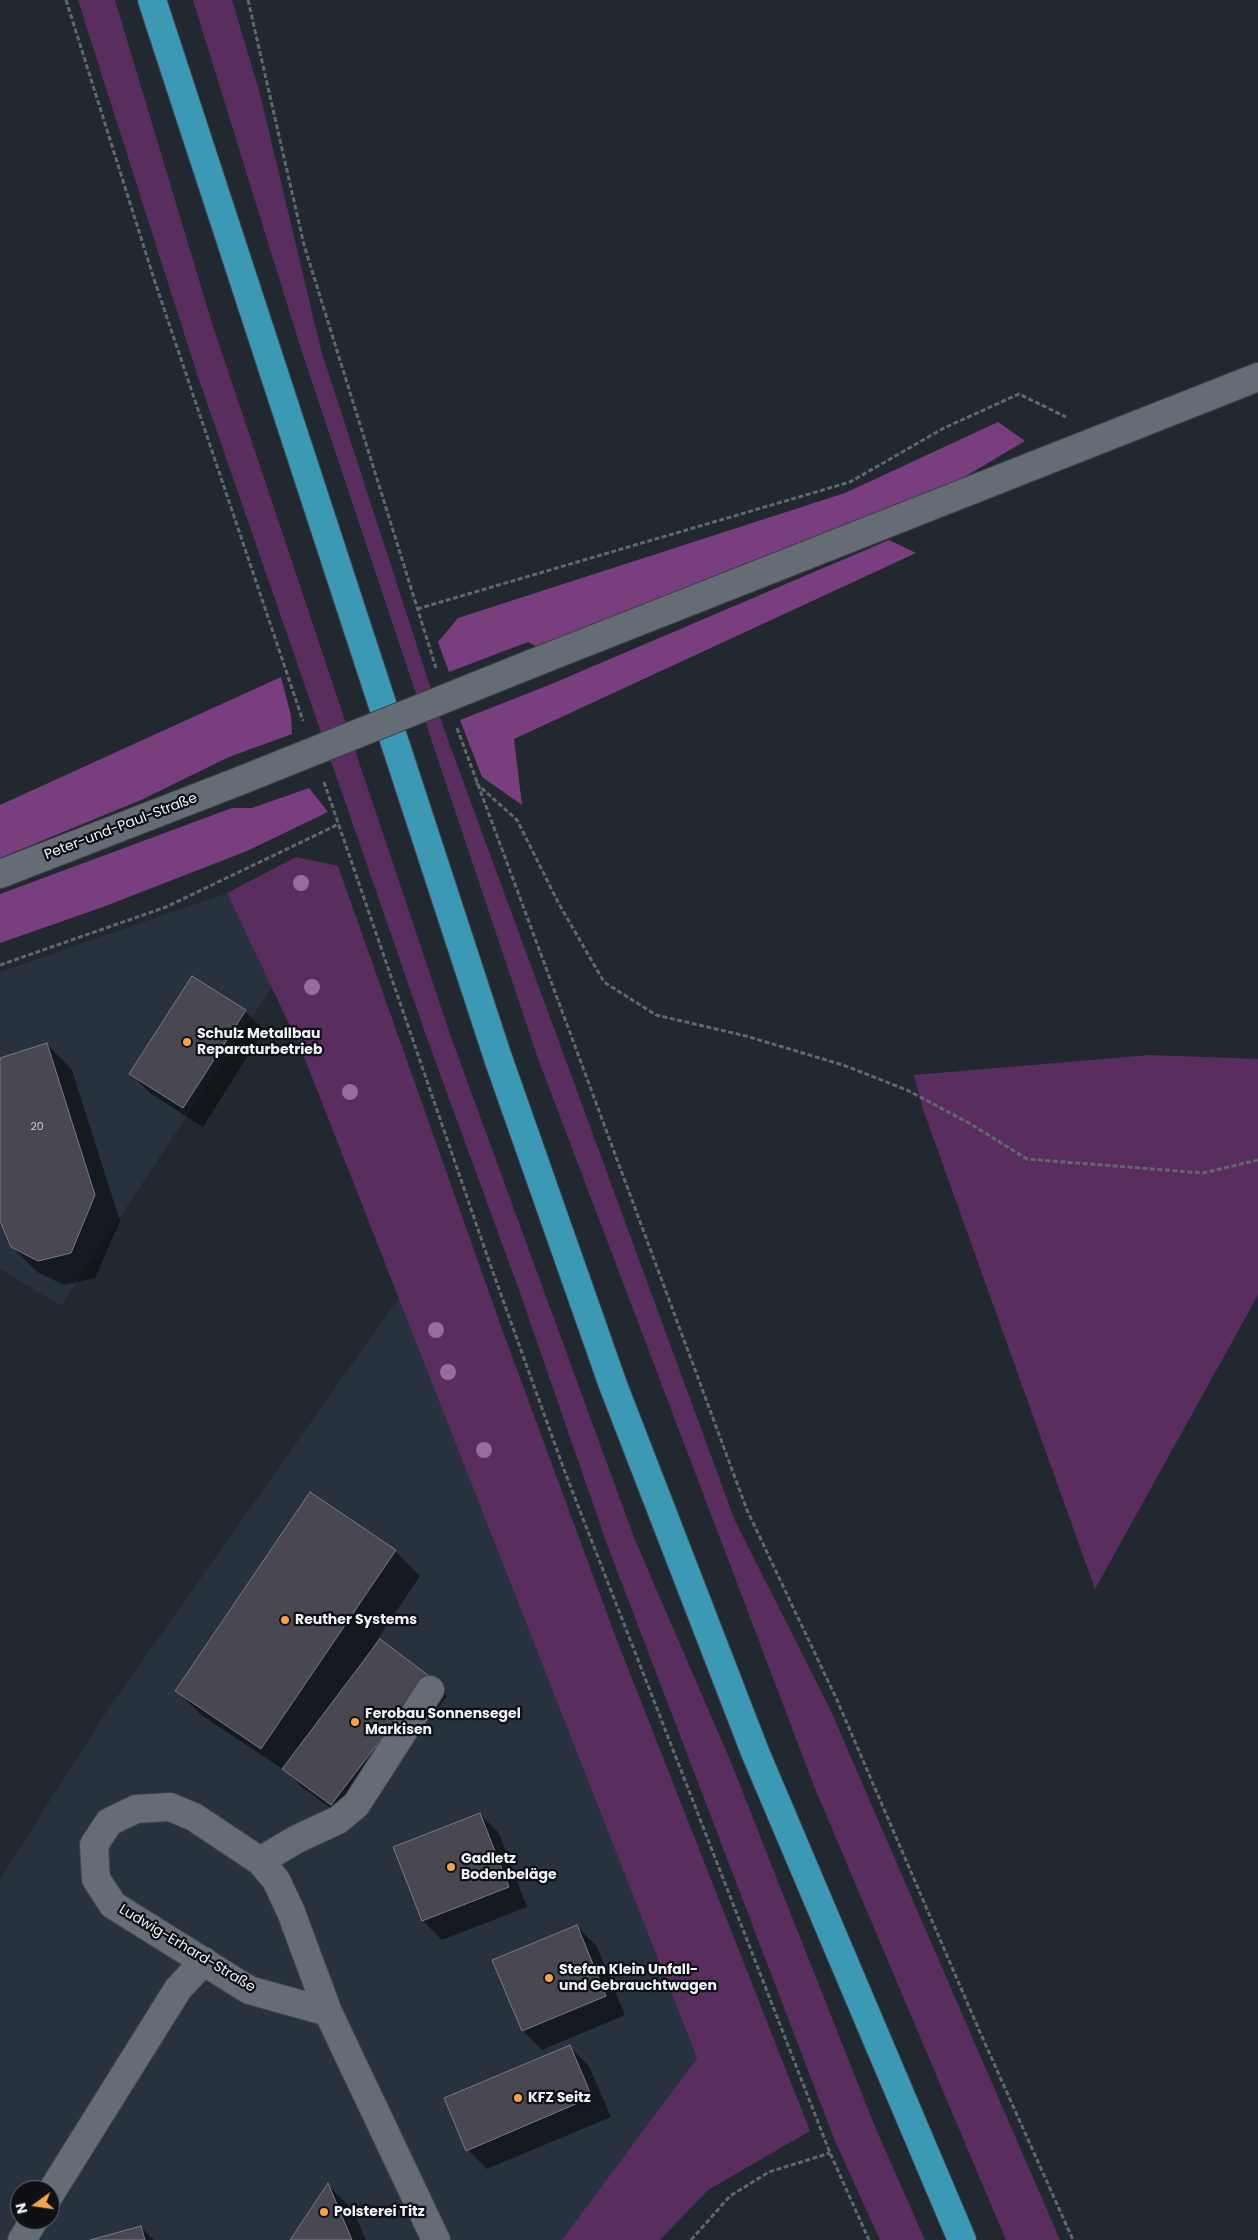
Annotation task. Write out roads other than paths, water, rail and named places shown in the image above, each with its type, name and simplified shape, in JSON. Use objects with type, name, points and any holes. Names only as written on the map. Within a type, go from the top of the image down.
[{"type":"highway","points":[[152,0],[495,1049],[613,1385],[755,1752],[962,2240]]},
{"type":"street","name":"Peter-und-Paul-Straße","points":[[0,874],[1258,377]]},
{"type":"street","points":[[260,1861],[297,1839],[338,1820],[356,1805],[430,1690]]},
{"type":"street","name":"Ludwig-Erhard-Straße","points":[[328,2012],[249,1990],[114,1905],[96,1879],[94,1845],[109,1822],[136,1809],[170,1807],[194,1817],[260,1861],[276,1880],[291,1912],[328,2012],[436,2240]]},
{"type":"street","points":[[59,2180],[178,1989],[204,1961]]},
{"type":"place","name":"Schulz Metallbau Reparaturbetrieb","points":[[187,1042]]},
{"type":"place","name":"Reuther Systems","points":[[285,1620]]},
{"type":"place","name":"Ferobau Sonnensegel Markisen","points":[[355,1722]]},
{"type":"place","name":"Gadletz Bodenbeläge","points":[[451,1867]]},
{"type":"place","name":"Stefan Klein Unfall- und Gebrauchtwagen","points":[[549,1978]]},
{"type":"place","name":"KFZ Seitz","points":[[518,2098]]},
{"type":"place","name":"Polsterei Titz","points":[[324,2212]]}]
